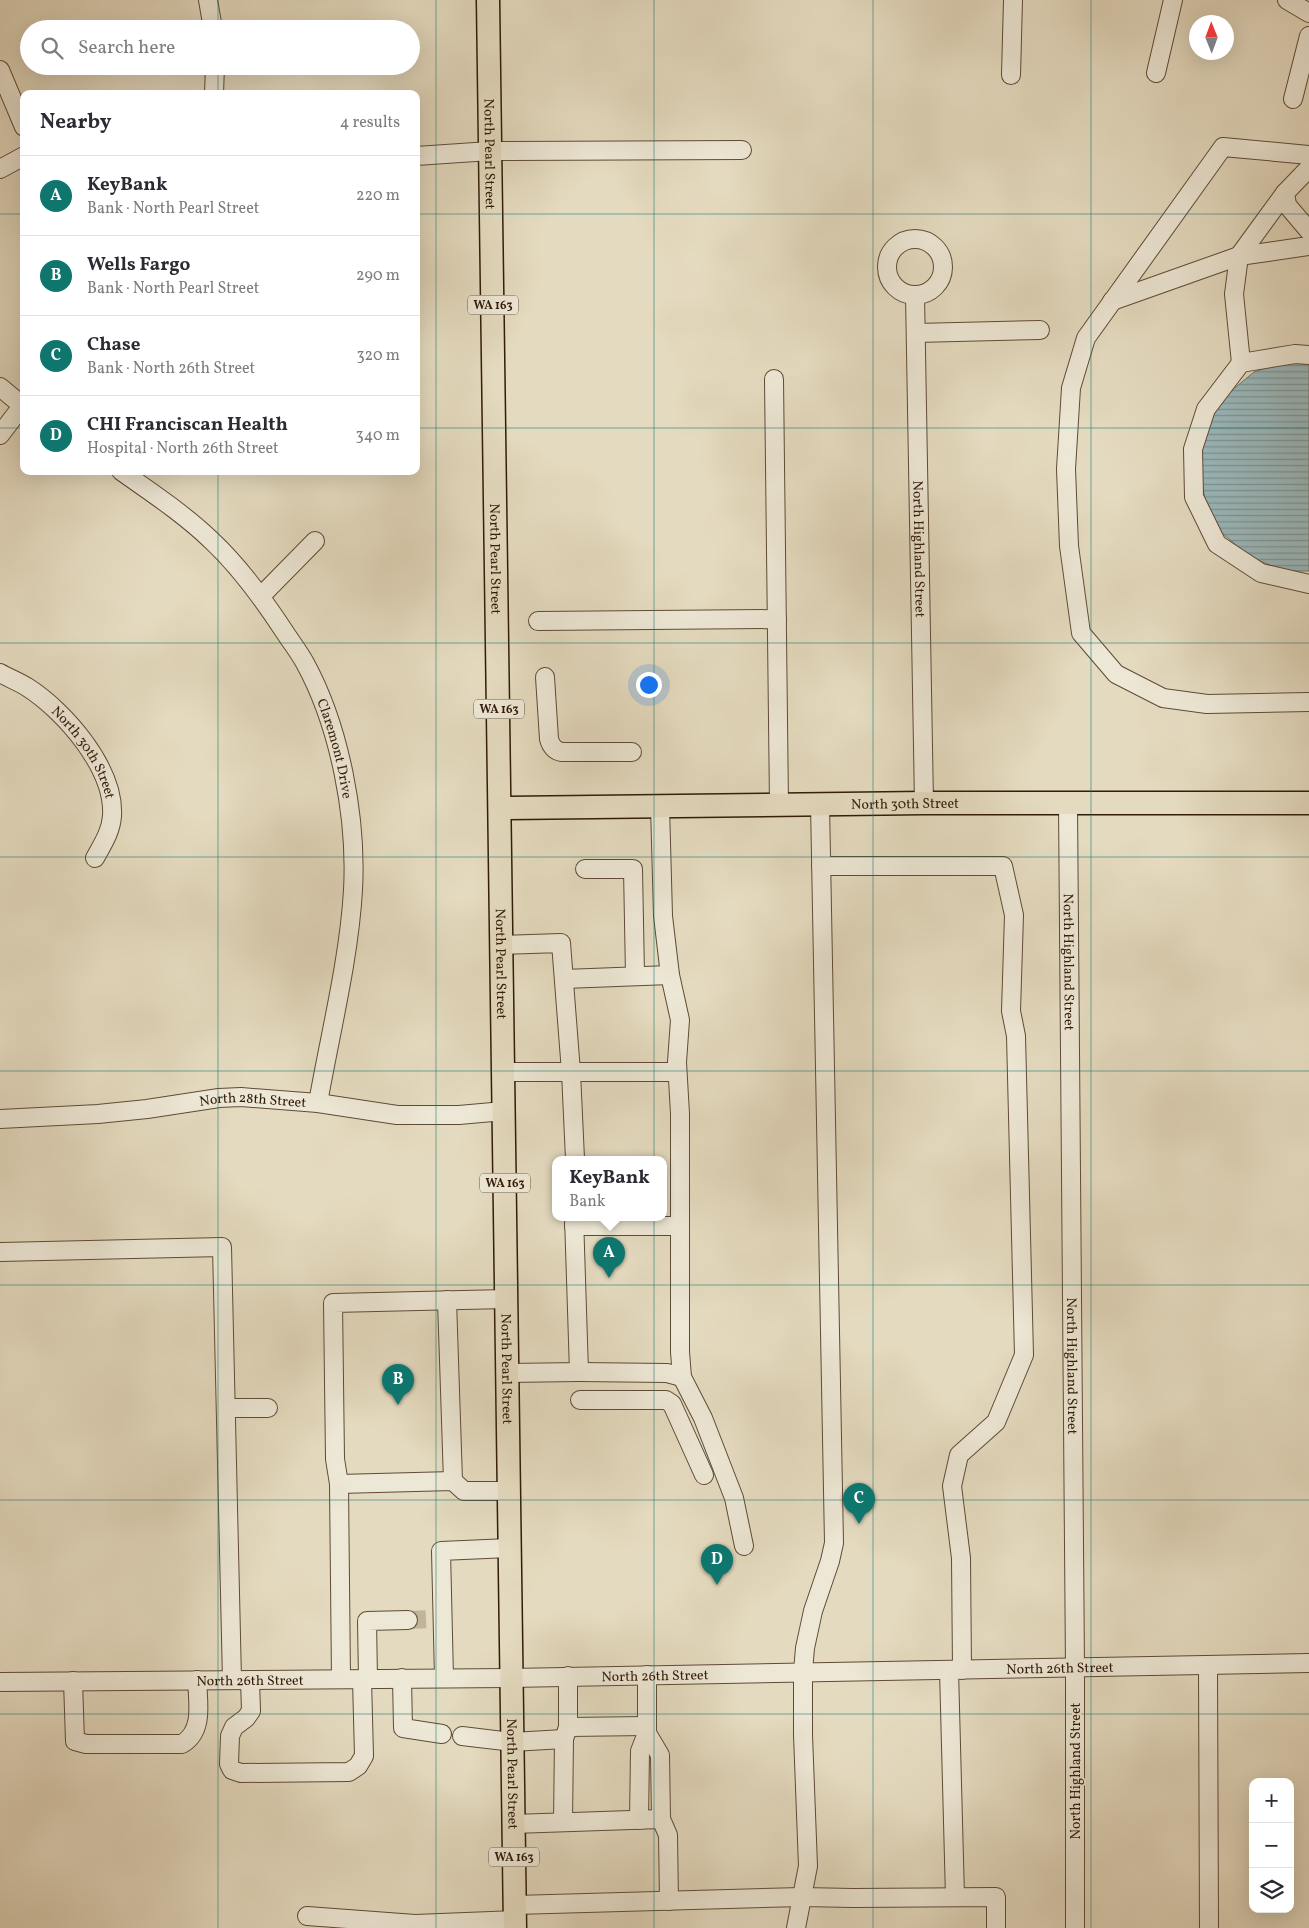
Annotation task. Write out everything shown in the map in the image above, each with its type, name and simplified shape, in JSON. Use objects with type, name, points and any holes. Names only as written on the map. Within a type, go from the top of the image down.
[{"type":"main road","name":"North Pearl Street","points":[[488,0],[515,1918]]},
{"type":"main road","name":"North 30th Street","points":[[500,808],[924,803],[1309,803]]},
{"type":"street","points":[[208,0],[211,20]]},
{"type":"street","points":[[1011,75],[1013,0]]},
{"type":"street","points":[[1156,73],[1174,0]]},
{"type":"street","points":[[1287,0],[1309,13]]},
{"type":"street","points":[[1294,99],[1309,36]]},
{"type":"street","points":[[0,70],[20,117]]},
{"type":"street","points":[[214,90],[215,75]]},
{"type":"street","points":[[1309,156],[1223,147],[1086,338],[1071,388],[1066,469],[1069,546],[1081,633],[1116,674],[1163,698],[1207,704],[1309,702]]},
{"type":"street","points":[[420,156],[490,151],[742,150]]},
{"type":"street","points":[[0,170],[20,158]]},
{"type":"street","points":[[1309,168],[1285,193],[1239,256],[1234,294],[1241,363],[1206,409],[1193,449],[1194,497],[1217,544],[1261,573],[1309,584]]},
{"type":"street","points":[[1285,193],[1287,205],[1309,231]]},
{"type":"street","points":[[1112,301],[1239,256],[1309,246]]},
{"type":"street","name":"North Highland Street","points":[[915,295],[924,803]]},
{"type":"street","points":[[916,333],[1040,330]]},
{"type":"street","points":[[1241,363],[1296,354],[1309,355]]},
{"type":"street","points":[[774,378],[779,805]]},
{"type":"street","points":[[0,387],[20,404]]},
{"type":"street","points":[[0,435],[20,410]]},
{"type":"street","name":"Claremont Drive","points":[[127,475],[182,514],[212,540],[236,565],[261,596],[305,663],[329,719],[349,811],[352,840],[353,890],[346,947],[318,1103]]},
{"type":"street","points":[[261,596],[315,542]]},
{"type":"street","points":[[538,621],[777,619]]},
{"type":"street","name":"North 30th Street","points":[[0,673],[27,687],[44,700],[83,741],[102,772],[110,795],[112,815],[108,836],[95,858]]},
{"type":"street","points":[[545,677],[549,739],[552,747],[562,752],[632,752]]},
{"type":"street","points":[[796,1928],[808,1866],[803,1735],[805,1648],[813,1611],[834,1543],[820,804]]},
{"type":"street","name":"North Highland Street","points":[[1068,804],[1075,1668],[1075,1928]]},
{"type":"street","points":[[660,806],[663,916],[670,975],[680,1020],[677,1072],[680,1114],[680,1352],[682,1377],[703,1418],[734,1498],[744,1546]]},
{"type":"street","points":[[822,866],[1003,866],[1014,915],[1011,1011],[1016,1036],[1024,1355],[996,1422],[959,1455],[952,1486],[961,1558],[956,1670],[955,1897]]},
{"type":"street","points":[[585,869],[633,869],[634,975]]},
{"type":"street","points":[[634,915],[663,916]]},
{"type":"street","points":[[502,945],[561,943],[575,1156]]},
{"type":"street","points":[[564,979],[670,975]]},
{"type":"street","points":[[504,1072],[677,1072]]},
{"type":"street","name":"North 28th Street","points":[[0,1119],[98,1114],[147,1109],[218,1098],[261,1098],[318,1103],[397,1115],[459,1115],[504,1111]]},
{"type":"street","points":[[579,1372],[574,1221],[680,1226]]},
{"type":"street","points":[[0,1252],[222,1247],[226,1408],[241,1680],[251,1711],[246,1718],[234,1727],[230,1736],[229,1764],[232,1770],[241,1773],[350,1772],[358,1766],[364,1756],[367,1621],[408,1620]]},
{"type":"street","points":[[341,1679],[339,1484],[335,1459],[333,1303],[506,1299]]},
{"type":"street","points":[[447,1300],[454,1481],[464,1491],[509,1491]]},
{"type":"street","points":[[507,1373],[667,1374],[682,1377]]},
{"type":"street","points":[[580,1400],[670,1402],[704,1475]]},
{"type":"street","points":[[226,1408],[268,1408]]},
{"type":"street","points":[[339,1484],[454,1481]]},
{"type":"street","points":[[444,1678],[436,1619],[441,1551],[509,1548]]},
{"type":"street","name":"North 26th Street","points":[[0,1682],[511,1678],[803,1671],[1309,1663]]},
{"type":"street","points":[[1208,1665],[1209,1928]]},
{"type":"street","points":[[639,1820],[640,1750],[647,1730],[647,1675]]},
{"type":"street","points":[[563,1822],[568,1676]]},
{"type":"street","points":[[402,1678],[403,1728],[442,1734]]},
{"type":"street","points":[[72,1681],[75,1741],[86,1744],[182,1744],[190,1738],[198,1722],[197,1680]]},
{"type":"street","points":[[462,1736],[512,1742],[566,1733],[647,1730]]},
{"type":"street","points":[[647,1730],[660,1755],[660,1819],[668,1835],[669,1901]]},
{"type":"street","points":[[513,1824],[660,1819]]},
{"type":"street","points":[[307,1916],[415,1924],[515,1918],[669,1901],[802,1897],[996,1897],[996,1928]]},
{"type":"water","points":[[1289,360],[1309,360],[1309,571],[1285,571],[1250,557],[1222,533],[1205,500],[1199,464],[1206,427],[1225,396],[1254,372]]},
{"type":"tunnel","points":[[408,1620],[429,1619]]},
{"type":"place","name":"KeyBank","points":[[609,1278]]},
{"type":"place","name":"Wells Fargo","points":[[398,1405]]},
{"type":"place","name":"Chase","points":[[859,1524]]},
{"type":"place","name":"CHI Franciscan Health","points":[[717,1585]]}]
